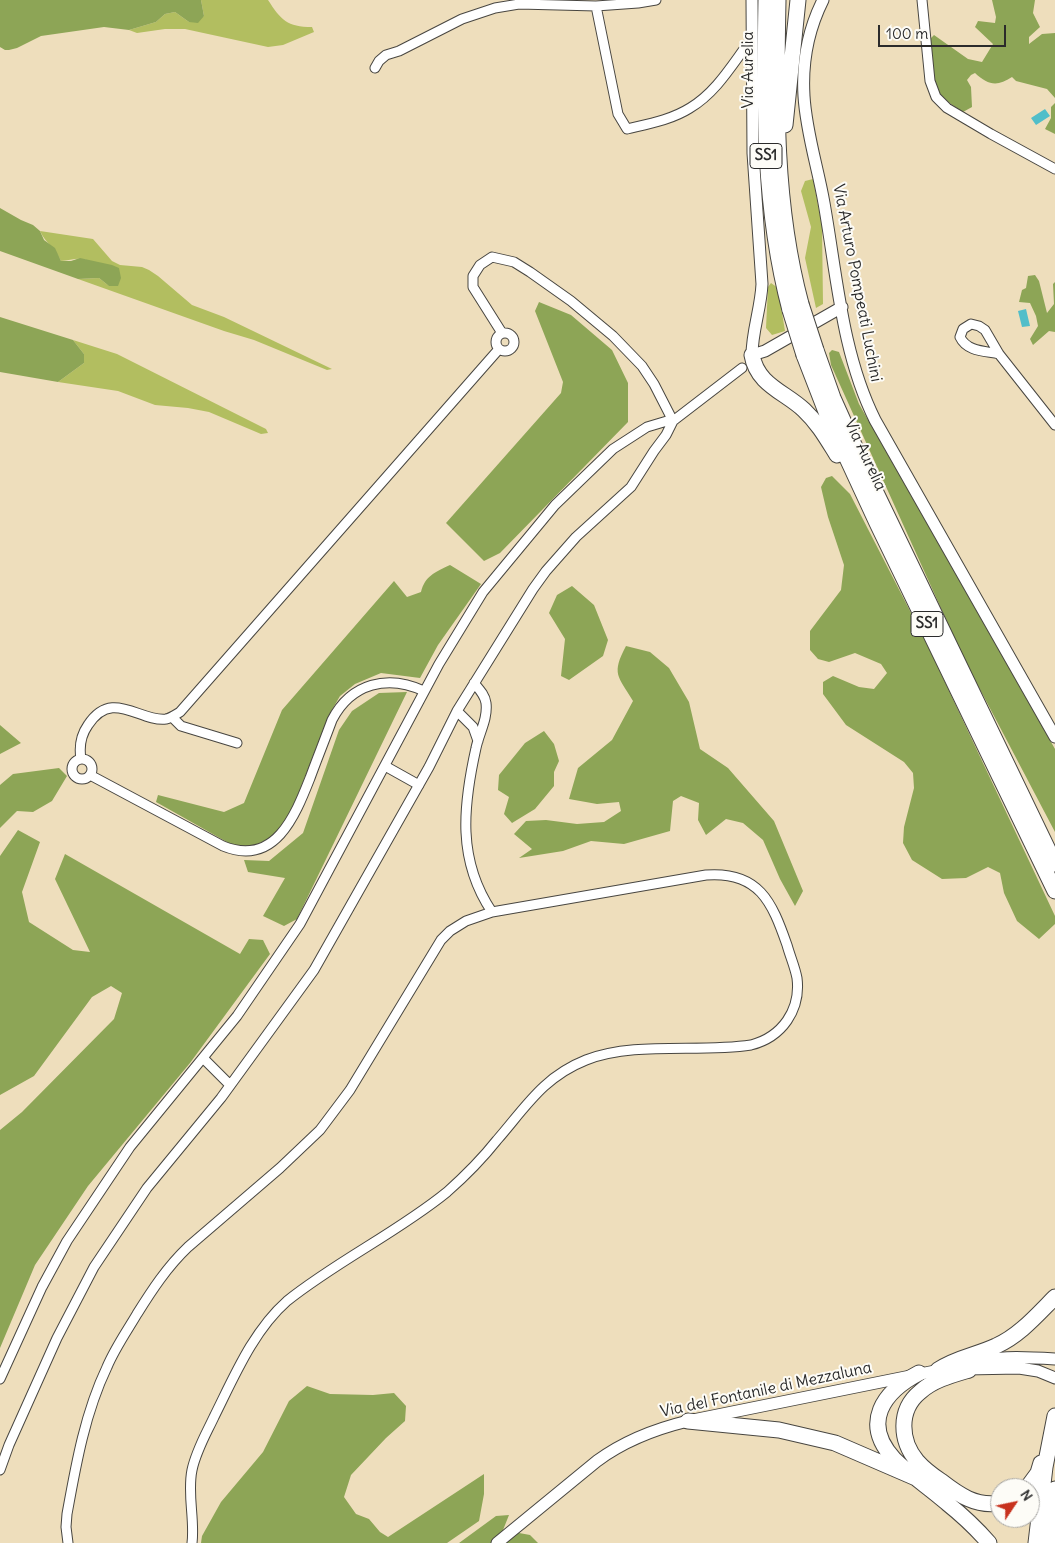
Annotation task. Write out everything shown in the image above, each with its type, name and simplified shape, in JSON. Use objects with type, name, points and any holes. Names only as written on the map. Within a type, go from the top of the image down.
[{"type":"highway","name":"Via Aurelia","points":[[766,0],[765,132],[769,188],[774,236],[795,307],[838,438],[1055,891]]},
{"type":"highway","name":"Via Aurelia","points":[[778,0],[776,126],[785,234],[795,307]]},
{"type":"highway","points":[[785,234],[787,207],[786,116],[798,0]]},
{"type":"highway","name":"Via Aurelia","points":[[810,353],[1055,864]]},
{"type":"highway","points":[[752,355],[754,366],[763,379],[772,388],[803,409],[827,438],[878,536],[914,598]]},
{"type":"highway","points":[[938,1370],[950,1363],[991,1348],[1009,1339],[1034,1319],[1055,1297]]},
{"type":"highway","points":[[963,1369],[936,1382],[915,1396],[904,1414],[904,1435],[916,1460],[925,1469],[957,1493],[977,1502],[990,1503]]},
{"type":"highway","points":[[919,1373],[902,1383],[883,1404],[877,1423],[880,1435],[886,1449],[895,1460],[968,1521],[989,1543]]},
{"type":"highway","points":[[1034,1478],[1040,1467],[1049,1420],[1055,1416]]},
{"type":"highway","points":[[1036,1543],[1045,1467],[1055,1416]]},
{"type":"highway","points":[[688,1421],[779,1430],[835,1443],[916,1478]]},
{"type":"highway","points":[[1050,1543],[1055,1489]]},
{"type":"street","points":[[375,68],[386,55],[399,51],[462,19],[495,8],[519,4],[596,6],[656,0]]},
{"type":"street","points":[[752,0],[752,153],[762,284],[752,355],[762,353],[842,307]]},
{"type":"street","name":"Via Arturo Pompeati Luchini","points":[[823,0],[811,30],[806,52],[804,94],[807,120],[856,376],[873,415],[1055,738]]},
{"type":"street","points":[[922,0],[930,81],[939,100],[968,121],[1055,170]]},
{"type":"street","points":[[596,6],[618,114],[627,130],[669,118],[689,109],[704,99],[719,84],[747,45],[752,44]]},
{"type":"street","points":[[499,349],[507,351],[512,348],[514,343],[511,336],[502,334],[473,287],[472,276],[480,265],[492,257],[514,262],[530,272],[613,336],[637,359],[673,421]]},
{"type":"street","points":[[499,349],[496,340],[502,334]]},
{"type":"street","points":[[80,759],[80,745],[86,728],[94,717],[104,710],[123,708],[159,719],[172,717],[180,712],[499,349]]},
{"type":"street","points":[[999,354],[1055,426]]},
{"type":"street","points":[[0,1470],[16,1429],[57,1338],[94,1267],[147,1188],[230,1085],[314,970],[419,785],[457,711],[510,624],[546,571],[582,531],[631,487],[666,435],[673,421],[742,368]]},
{"type":"street","points":[[0,1379],[45,1282],[67,1241],[133,1143],[237,1016],[300,924],[424,690],[483,592],[555,504],[613,449],[647,427],[673,421]]},
{"type":"street","points":[[90,775],[223,846],[238,850],[253,850],[273,841],[290,823],[300,803],[332,720],[347,699],[362,689],[386,681],[415,686],[424,690]]},
{"type":"street","points":[[474,683],[483,694],[486,704],[485,718],[478,740],[469,789],[466,838],[475,880],[492,912]]},
{"type":"street","points":[[457,711],[473,726],[478,740]]},
{"type":"street","points":[[172,717],[181,726],[237,743]]},
{"type":"street","points":[[80,759],[87,760],[92,765],[90,775],[82,780],[73,776],[72,766],[75,761],[80,759]]},
{"type":"street","points":[[385,766],[419,785]]},
{"type":"street","points":[[68,1543],[66,1527],[68,1509],[92,1403],[110,1359],[154,1286],[188,1247],[280,1168],[324,1125],[350,1090],[445,935],[471,918],[492,912],[706,875],[724,875],[738,878],[757,888],[769,901],[776,913],[796,974],[795,1004],[788,1020],[779,1030],[756,1044],[613,1053],[592,1058],[567,1070],[539,1090],[477,1163],[451,1188],[282,1305],[266,1322],[251,1346],[196,1456],[190,1485],[192,1543]]},
{"type":"street","points":[[203,1058],[230,1085]]},
{"type":"street","name":"Via del Fontanile di Mezzaluna","points":[[963,1369],[967,1363],[993,1359],[1025,1357],[1055,1359]]},
{"type":"street","name":"Via del Fontanile di Mezzaluna","points":[[497,1543],[608,1453],[646,1434],[688,1421],[938,1370],[1019,1368],[1038,1371],[1055,1378]]},
{"type":"green space","points":[[0,0],[201,0],[204,16],[198,23],[189,22],[175,12],[165,14],[156,22],[129,30],[104,27],[41,36],[17,48],[5,50],[0,47]]},
{"type":"green space","points":[[201,0],[268,0],[277,13],[286,21],[296,26],[312,27],[314,32],[283,45],[268,47],[185,29],[165,29],[137,33],[129,30],[156,22],[165,14],[175,12],[189,22],[204,16]]},
{"type":"green space","points":[[992,0],[1035,0],[1033,13],[1040,27],[1029,37],[1029,44],[1042,34],[1055,33],[1055,98],[1047,89],[1016,81],[1012,77],[1002,82],[993,83],[984,80],[975,73],[967,80],[971,87],[972,107],[963,112],[941,96],[934,83],[929,40],[934,35],[968,59],[982,62],[993,44],[975,27],[978,21],[995,23],[996,17]]},
{"type":"green space","points":[[1055,103],[1055,134],[1045,129],[1051,118],[1051,107]]},
{"type":"green space","points":[[813,179],[822,226],[823,304],[816,308],[805,258],[811,227],[801,191],[805,181]]},
{"type":"green space","points":[[0,208],[33,225],[40,231],[44,240],[55,248],[61,261],[71,261],[80,258],[119,268],[121,278],[118,286],[109,286],[99,278],[78,279],[0,251]]},
{"type":"green space","points":[[40,231],[93,239],[112,261],[120,265],[142,267],[149,270],[192,305],[224,317],[332,369],[327,370],[254,340],[78,279],[99,278],[109,286],[90,262],[79,259],[61,261]]},
{"type":"green space","points":[[1035,275],[1039,281],[1047,313],[1054,304],[1053,284],[1055,282],[1055,332],[1049,331],[1033,345],[1030,339],[1038,326],[1036,316],[1030,303],[1019,302],[1022,290],[1026,288],[1028,276]]},
{"type":"green space","points":[[771,283],[778,288],[785,331],[772,335],[766,328],[768,287]]},
{"type":"green space","points":[[539,302],[571,315],[612,350],[628,383],[628,422],[500,553],[484,561],[446,523],[561,393],[563,382],[535,311]]},
{"type":"green space","points":[[0,317],[73,340],[84,354],[84,363],[58,382],[0,372]]},
{"type":"green space","points":[[73,340],[117,354],[266,429],[268,433],[261,434],[209,412],[155,405],[118,391],[58,382],[84,363],[84,354]]},
{"type":"green space","points":[[832,350],[839,352],[859,404],[1055,749],[1055,832],[963,657],[831,365],[829,353]]},
{"type":"green space","points":[[832,476],[850,494],[927,644],[1055,916],[1055,924],[1039,939],[1017,921],[1004,893],[1000,873],[988,867],[966,878],[942,879],[912,860],[903,843],[904,827],[914,788],[913,773],[904,762],[846,725],[823,694],[823,682],[833,676],[859,687],[874,689],[887,673],[881,664],[855,653],[829,662],[818,659],[810,650],[810,631],[841,590],[844,565],[828,517],[821,487],[826,478]]},
{"type":"green space","points":[[450,565],[481,584],[438,645],[420,678],[381,673],[355,684],[340,696],[329,715],[290,815],[280,830],[270,838],[253,846],[234,846],[156,802],[158,795],[224,812],[244,803],[282,710],[394,581],[407,597],[421,592],[428,578],[435,572]]},
{"type":"green space","points":[[572,586],[594,605],[608,640],[603,656],[569,680],[561,676],[565,639],[549,613],[557,595]]},
{"type":"green space","points":[[626,646],[650,652],[669,668],[689,702],[700,749],[728,768],[774,821],[803,891],[795,906],[780,879],[763,840],[743,823],[726,819],[706,835],[698,820],[699,803],[681,796],[673,801],[670,831],[624,844],[591,841],[563,851],[519,858],[532,849],[514,834],[526,821],[546,820],[577,824],[604,822],[621,811],[619,802],[597,804],[569,799],[578,768],[612,740],[633,701],[618,675],[621,655]]},
{"type":"green space","points":[[407,692],[297,919],[284,926],[263,916],[285,878],[248,872],[244,860],[269,861],[303,833],[339,730],[352,711],[379,693]]},
{"type":"green space","points":[[0,725],[21,743],[0,754]]},
{"type":"green space","points":[[544,731],[554,744],[559,761],[554,772],[554,786],[535,809],[512,823],[504,814],[509,797],[498,790],[499,775],[525,743]]},
{"type":"green space","points":[[59,768],[67,776],[52,801],[33,812],[17,811],[0,828],[0,785],[13,774]]},
{"type":"green space","points":[[18,830],[40,842],[22,892],[29,922],[73,950],[90,952],[55,879],[65,854],[240,954],[249,939],[263,940],[270,954],[190,1063],[88,1186],[35,1265],[0,1348],[0,1130],[22,1112],[114,1019],[122,993],[111,986],[92,997],[34,1076],[0,1095],[0,856]]},
{"type":"green space","points":[[307,1386],[330,1394],[373,1395],[394,1393],[406,1406],[405,1421],[351,1475],[344,1497],[356,1514],[369,1519],[380,1532],[388,1537],[484,1474],[484,1494],[479,1521],[447,1543],[201,1543],[202,1536],[221,1502],[263,1452],[289,1401]]},
{"type":"green space","points":[[509,1515],[503,1530],[530,1535],[538,1543],[459,1543],[496,1516]]},
{"type":"water","points":[[1045,109],[1050,116],[1036,125],[1031,118]]},
{"type":"water","points":[[1026,309],[1030,326],[1022,327],[1018,311]]}]
